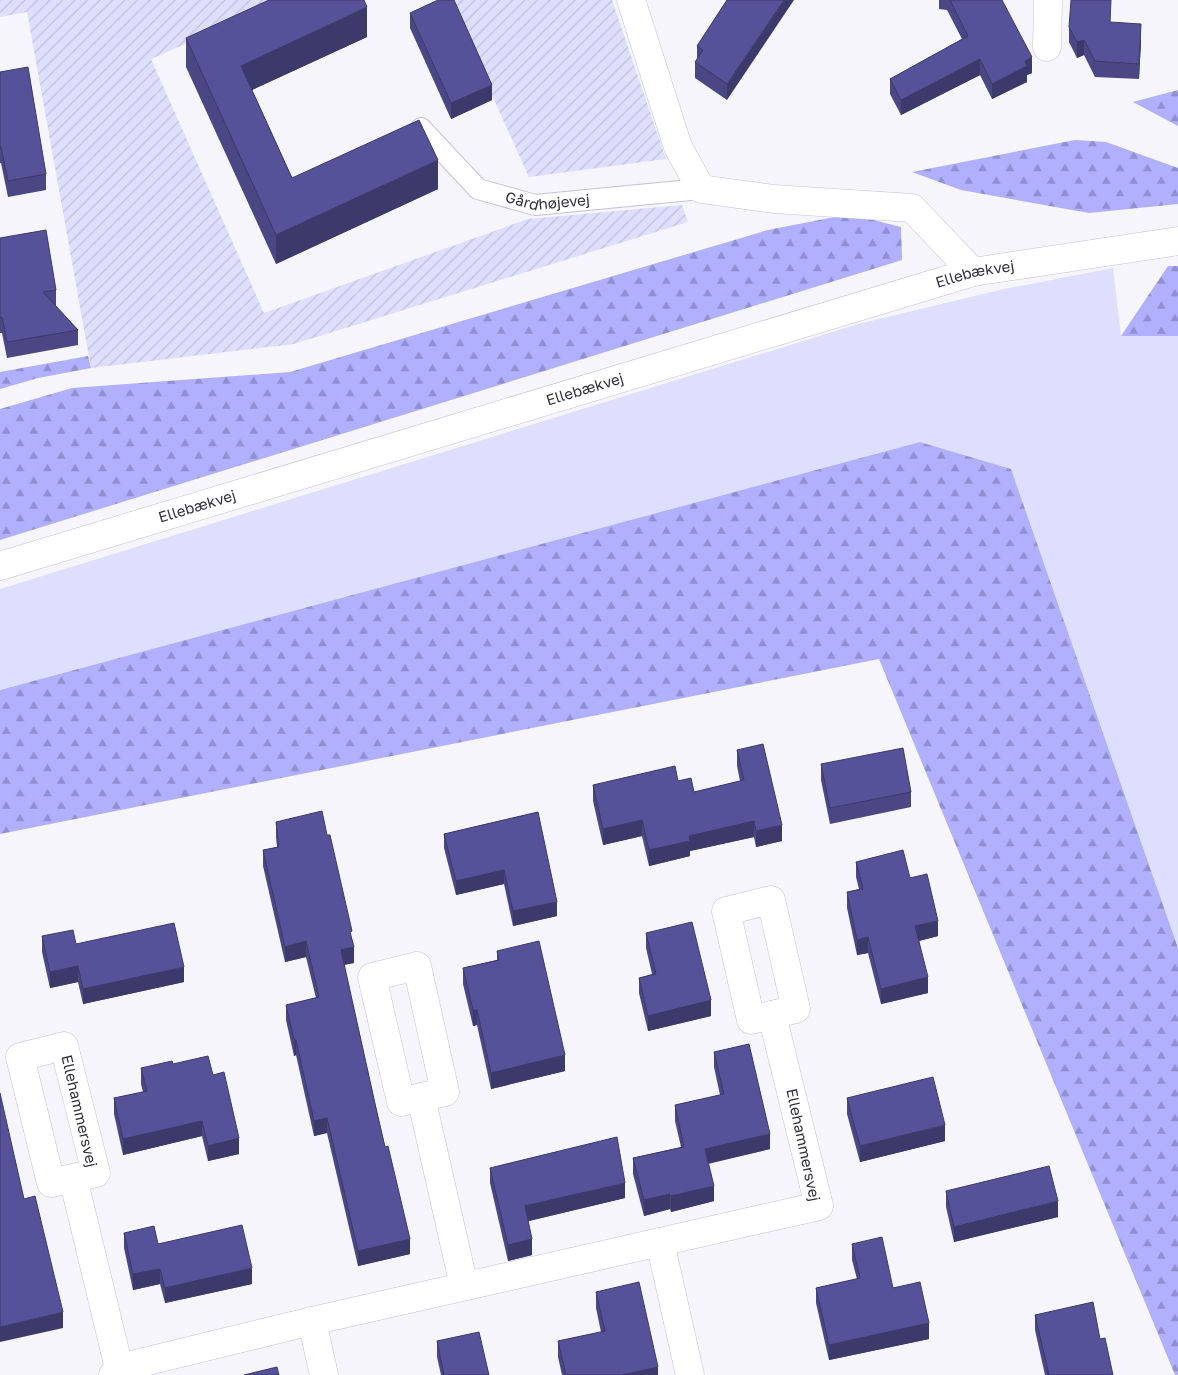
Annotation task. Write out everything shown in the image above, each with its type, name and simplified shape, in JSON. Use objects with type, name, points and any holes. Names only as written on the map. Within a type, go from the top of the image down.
[{"type":"street","points":[[631,0],[678,147],[701,189]]},
{"type":"street","points":[[1048,0],[1048,48]]},
{"type":"street","name":"Gårdhøjevej","points":[[701,189],[774,199],[912,208],[973,272]]},
{"type":"street","name":"Ellebækvej","points":[[0,566],[973,272],[1178,241]]},
{"type":"street","points":[[416,966],[445,1092],[421,1097],[401,1102],[372,977],[416,966]]},
{"type":"street","name":"Ellehammersvej","points":[[72,1178],[116,1372],[312,1321],[819,1206],[772,1015]]},
{"type":"street","name":"Ellehammersvej","points":[[64,1046],[96,1173],[72,1178],[51,1184],[20,1057],[64,1046]]},
{"type":"street","points":[[421,1097],[464,1286]]},
{"type":"street","points":[[660,1242],[690,1375]]},
{"type":"street","points":[[312,1321],[324,1375]]},
{"type":"lane","name":"Gårdhøjevej","points":[[421,128],[478,189],[535,205],[701,189]]},
{"type":"shaded area","points":[[0,0],[285,0],[151,59],[264,313],[528,219],[682,205],[688,222],[294,344],[91,368],[27,12],[0,17]]},
{"type":"shaded area","points":[[449,0],[612,0],[666,159],[529,177]]},
{"type":"shaded area","points":[[1113,268],[1121,336],[1178,336],[1178,948],[1011,469],[920,442],[0,690],[0,589],[858,324],[1004,289]]},
{"type":"green space","points":[[1178,90],[1178,126],[1133,102]]},
{"type":"green space","points":[[1075,140],[1106,142],[1178,168],[1178,204],[1089,213],[961,190],[912,172]]},
{"type":"green space","points":[[850,214],[901,227],[902,260],[0,540],[0,409],[72,388],[290,372],[768,230]]},
{"type":"green space","points":[[1168,266],[1178,266],[1178,336],[1121,336]]},
{"type":"green space","points":[[88,356],[91,368],[38,378],[0,389],[0,372]]},
{"type":"green space","points":[[920,442],[1011,469],[1178,948],[1178,1375],[1175,1375],[879,659],[0,834],[0,690]]},
{"type":"building","points":[[269,0],[364,0],[367,7],[241,66],[292,178],[419,120],[438,160],[276,235],[186,38]]},
{"type":"building","points":[[438,0],[454,0],[492,85],[451,103],[410,13]]},
{"type":"building","points":[[727,0],[784,0],[727,84],[695,62],[703,50],[697,46]]},
{"type":"building","points":[[950,0],[1002,0],[1032,57],[1025,61],[1027,66],[992,84],[980,59],[901,100],[890,79],[968,36]]},
{"type":"building","points":[[1071,0],[1111,0],[1110,22],[1141,24],[1139,64],[1095,61],[1084,40],[1077,42],[1069,27]]},
{"type":"building","points":[[28,67],[46,174],[8,181],[0,147],[0,72]]},
{"type":"building","points":[[46,230],[56,290],[43,292],[78,330],[7,342],[2,317],[0,318],[0,238]]},
{"type":"building","points":[[763,744],[782,825],[756,831],[754,821],[689,836],[690,841],[649,850],[642,820],[603,829],[593,785],[675,766],[678,781],[691,778],[694,792],[744,780],[737,750]]},
{"type":"building","points":[[903,748],[911,792],[830,808],[821,764]]},
{"type":"building","points":[[322,811],[327,835],[330,835],[352,931],[350,932],[354,947],[341,950],[385,1147],[388,1146],[410,1239],[358,1251],[327,1118],[314,1121],[296,1040],[294,1040],[286,1005],[319,997],[306,941],[285,947],[263,850],[279,847],[276,822]]},
{"type":"building","points":[[538,812],[557,902],[513,911],[504,870],[456,881],[444,834]]},
{"type":"building","points":[[903,850],[910,878],[927,874],[938,921],[915,926],[928,977],[881,989],[868,937],[857,940],[847,892],[863,889],[856,862]]},
{"type":"building","points":[[692,922],[711,1000],[648,1016],[639,978],[656,974],[646,933]]},
{"type":"building","points":[[174,923],[184,967],[83,989],[78,966],[50,972],[42,936],[73,930],[76,944]]},
{"type":"building","points":[[539,941],[565,1055],[491,1073],[477,1010],[473,1010],[463,968],[499,960],[497,951]]},
{"type":"building","points":[[749,1044],[770,1134],[705,1149],[714,1186],[644,1200],[633,1158],[684,1147],[675,1105],[724,1094],[714,1052]]},
{"type":"building","points":[[208,1056],[213,1075],[224,1072],[239,1138],[208,1146],[202,1121],[123,1139],[114,1098],[147,1091],[141,1068],[172,1061],[173,1064]]},
{"type":"building","points":[[933,1077],[945,1125],[860,1146],[847,1098]]},
{"type":"building","points":[[0,1093],[24,1199],[35,1196],[63,1312],[0,1327]]},
{"type":"building","points":[[617,1137],[625,1183],[525,1206],[532,1239],[508,1245],[490,1168]]},
{"type":"building","points":[[1049,1166],[1058,1201],[954,1227],[946,1191]]},
{"type":"building","points":[[242,1225],[252,1268],[165,1288],[160,1269],[133,1274],[124,1233],[154,1226],[158,1244]]},
{"type":"building","points":[[882,1237],[893,1288],[920,1282],[929,1323],[829,1345],[816,1288],[860,1278],[852,1244]]},
{"type":"building","points":[[639,1282],[658,1367],[622,1375],[566,1375],[558,1341],[605,1331],[596,1292]]},
{"type":"building","points":[[1093,1302],[1100,1339],[1105,1338],[1113,1375],[1049,1375],[1035,1315]]},
{"type":"building","points":[[479,1332],[489,1375],[444,1375],[437,1341]]},
{"type":"building","points":[[277,1367],[279,1375],[244,1375]]}]
